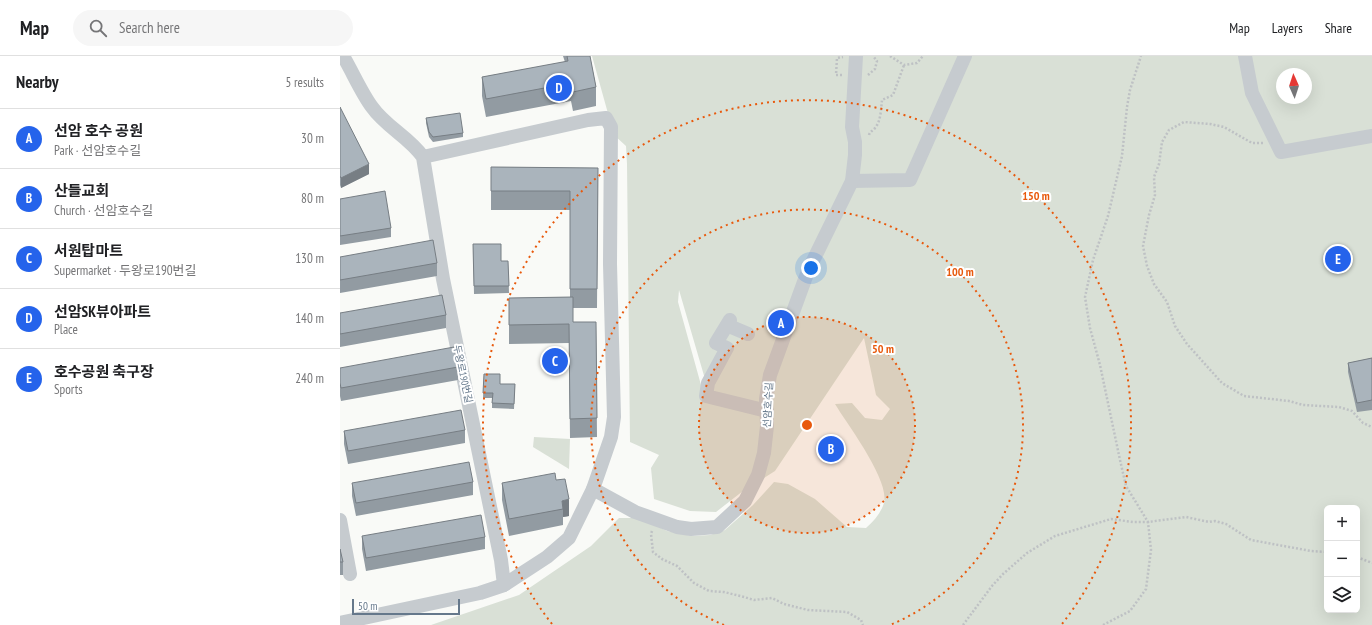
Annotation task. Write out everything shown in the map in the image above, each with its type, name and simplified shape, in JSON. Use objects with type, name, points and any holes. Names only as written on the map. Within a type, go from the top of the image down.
[{"type":"street","points":[[340,623],[480,593],[504,585],[547,557],[569,538],[593,489],[611,437],[614,417],[610,264],[611,127],[606,118],[588,120],[423,157],[415,146],[387,123],[372,107],[343,56]]},
{"type":"street","name":"선암호수길","points":[[593,489],[635,512],[660,522],[691,529],[716,527],[745,501],[758,475],[764,453],[767,426],[766,399],[770,375],[808,271],[852,181],[855,155],[855,142],[852,127],[856,56]]},
{"type":"street","points":[[852,181],[910,180],[965,56]]},
{"type":"street","points":[[1245,56],[1252,94],[1281,152],[1372,136]]},
{"type":"street","name":"두왕로190번길","points":[[423,157],[443,279],[501,560],[504,585]]},
{"type":"street","points":[[748,334],[729,326],[730,320],[716,342],[727,348],[708,383],[706,396],[767,411]]},
{"type":"street","points":[[340,520],[350,574]]},
{"type":"path","points":[[890,56],[904,65],[917,63],[923,56]]},
{"type":"path","points":[[1103,625],[1130,611],[1146,589],[1151,550],[1148,522],[1126,486],[1100,365],[1090,328],[1086,297],[1093,260],[1108,216],[1122,156],[1130,90],[1141,56]]},
{"type":"path","points":[[868,137],[880,118],[882,100],[893,95],[904,65]]},
{"type":"path","points":[[1277,144],[1252,143],[1224,127],[1210,124],[1184,122],[1169,130],[1162,142],[1159,164],[1154,177],[1155,195],[1149,215],[1143,246],[1146,266],[1154,284],[1167,302],[1175,326],[1187,344],[1222,383],[1244,396],[1289,401],[1303,405],[1339,407],[1352,411],[1363,424],[1372,427]]},
{"type":"path","points":[[963,625],[992,586],[1027,553],[1055,536],[1112,519],[1133,522],[1148,522],[1186,517],[1209,522],[1215,521],[1226,524],[1251,540],[1303,550],[1324,552]]},
{"type":"path","points":[[660,522],[651,534],[653,552],[662,559],[677,566],[694,583],[709,591],[738,595],[754,600],[772,598],[784,604],[808,610],[847,612],[861,620],[863,625]]},
{"type":"path","points":[[1360,558],[1372,562]]},
{"type":"shaded area","points":[[592,56],[1372,56],[1372,625],[431,625],[519,595],[591,546],[619,518],[641,518],[667,531],[692,536],[710,535],[725,530],[753,505],[774,482],[788,484],[815,499],[847,527],[866,528],[877,517],[883,507],[884,493],[881,481],[866,452],[835,404],[852,403],[865,418],[882,420],[890,409],[876,395],[864,338],[775,471],[743,491],[716,512],[690,511],[654,499],[651,468],[659,455],[630,442],[626,146],[614,135]],"holes":[[[679,290],[705,379],[701,385],[678,302]]]},
{"type":"shaded area","points":[[534,437],[570,439],[569,469],[533,447]]},
{"type":"building","points":[[567,56],[590,56],[596,87],[573,92],[571,83],[486,99],[482,77],[568,61]]},
{"type":"building","points":[[340,107],[369,164],[341,178],[340,176]]},
{"type":"building","points":[[460,113],[463,133],[433,137],[429,132],[426,118]]},
{"type":"building","points":[[491,167],[598,168],[597,289],[570,289],[570,191],[491,191]]},
{"type":"building","points":[[385,191],[391,228],[340,236],[340,199]]},
{"type":"building","points":[[433,240],[437,263],[340,280],[340,257]]},
{"type":"building","points":[[473,244],[501,244],[501,261],[508,261],[509,286],[474,286]]},
{"type":"building","points":[[442,295],[446,315],[340,334],[340,313]]},
{"type":"building","points":[[573,297],[573,322],[596,322],[597,418],[570,419],[569,324],[509,325],[509,298]]},
{"type":"building","points":[[454,347],[458,367],[341,388],[340,368]]},
{"type":"building","points":[[1372,358],[1372,400],[1357,403],[1348,363]]},
{"type":"building","points":[[484,374],[500,374],[500,384],[515,384],[514,404],[492,403],[493,393],[483,393]]},
{"type":"building","points":[[461,410],[465,430],[348,451],[344,431]]},
{"type":"building","points":[[469,462],[473,482],[356,503],[352,483]]},
{"type":"building","points":[[555,473],[556,480],[565,479],[569,499],[562,501],[563,509],[509,519],[502,483]]},
{"type":"building","points":[[481,515],[485,537],[366,558],[362,536]]},
{"type":"building","points":[[340,549],[343,562],[340,562]]},
{"type":"place","name":"선암SK뷰아파트","points":[[559,88]]},
{"type":"place","name":"호수공원 축구장","points":[[1338,259]]},
{"type":"place","name":"선암 호수 공원","points":[[781,323]]},
{"type":"place","name":"서원탑마트","points":[[555,361]]},
{"type":"place","name":"산들교회","points":[[831,449]]}]
